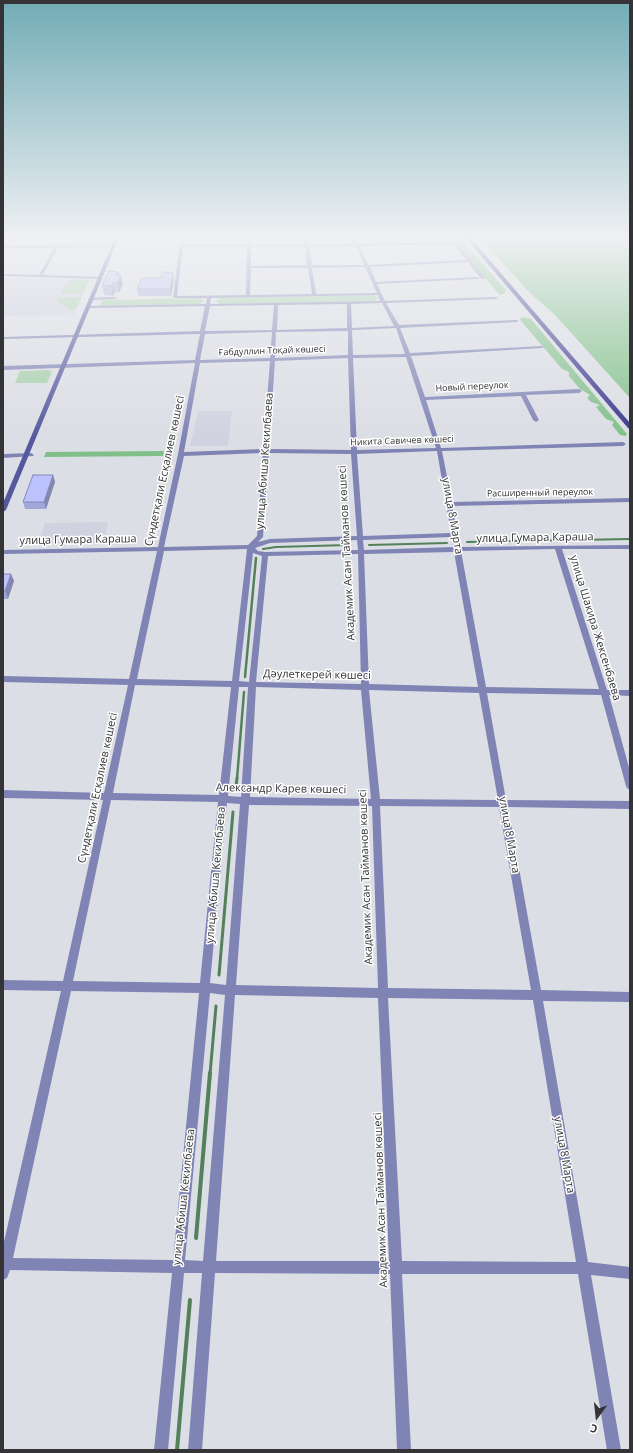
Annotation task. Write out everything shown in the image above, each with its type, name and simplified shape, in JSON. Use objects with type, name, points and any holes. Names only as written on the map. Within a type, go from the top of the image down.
[{"type":"main road","points":[[3,510],[29,455],[89,303]]},
{"type":"main road","points":[[523,303],[630,428]]},
{"type":"main road","points":[[529,303],[630,420]]},
{"type":"street","points":[[87,307],[172,303]]},
{"type":"street","name":"Сүндетқали Есқалиев көшесі","points":[[4,1267],[67,986],[181,454],[208,303]]},
{"type":"street","points":[[249,303],[350,303]]},
{"type":"street","name":"Академик Асан Тайманов көшесі","points":[[350,303],[354,452],[361,552],[365,688],[376,802],[383,994],[404,1450]]},
{"type":"street","name":"улица 8 Марта","points":[[385,303],[397,326],[408,355],[440,449],[537,995],[614,1450]]},
{"type":"street","name":"улица Абиша Кекилбаева","points":[[161,1450],[177,1267],[235,685],[250,547],[260,537],[276,304]]},
{"type":"street","points":[[3,338],[351,329],[517,321]]},
{"type":"street","name":"Ғабдуллин Тоқай көшесі","points":[[3,368],[408,355],[542,347]]},
{"type":"street","name":"Новый переулок","points":[[422,399],[579,391]]},
{"type":"street","name":"Новый переулок","points":[[523,394],[536,420]]},
{"type":"street","name":"Никита Савичев көшесі","points":[[181,454],[266,451],[354,452],[623,444]]},
{"type":"street","points":[[3,456],[29,455]]},
{"type":"street","name":"Расширенный переулок","points":[[450,504],[630,500]]},
{"type":"street","name":"улица Гумара Караша","points":[[3,552],[250,547],[270,541],[455,535]]},
{"type":"street","name":"улица Гумара Караша","points":[[250,547],[256,552],[265,554],[630,546]]},
{"type":"street","name":"улица Шакира Жексенбаева","points":[[558,547],[604,693],[630,786]]},
{"type":"street","name":"улица Абиша Кекилбаева","points":[[195,1450],[245,801],[252,685],[265,554]]},
{"type":"street","name":"Дәулеткерей көшесі","points":[[3,679],[630,693]]},
{"type":"street","name":"Александр Карев көшесі","points":[[3,794],[223,799],[245,801],[630,805]]},
{"type":"street","points":[[3,985],[630,998]]},
{"type":"street","points":[[4,1267],[395,1269],[583,1268],[630,1273]]},
{"type":"shaded area","points":[[3,303],[79,303],[74,315],[3,316]]},
{"type":"shaded area","points":[[198,411],[232,411],[228,446],[190,446]]},
{"type":"shaded area","points":[[108,522],[104,543],[38,544],[45,523]]},
{"type":"green space","points":[[60,303],[79,303],[76,309],[71,310]]},
{"type":"green space","points":[[101,303],[202,303],[200,304],[100,306]]},
{"type":"green space","points":[[218,303],[281,303],[219,304]]},
{"type":"green space","points":[[541,303],[630,303],[630,398],[555,315]]},
{"type":"green space","points":[[522,317],[531,319],[627,434],[626,436],[620,435],[612,425],[614,422],[606,419],[596,407],[600,405],[591,402],[587,398],[590,395],[580,389],[569,376],[569,372],[562,369],[521,321],[520,319]]},
{"type":"green space","points":[[49,370],[52,372],[47,383],[15,383],[20,371]]},
{"type":"green space","points":[[164,451],[163,456],[44,457],[46,452]]},
{"type":"building","points":[[33,475],[53,475],[44,502],[23,502]]},
{"type":"building","points":[[3,574],[11,574],[5,591],[3,591]]},
{"type":"waterway","points":[[467,542],[630,539]]},
{"type":"waterway","points":[[369,545],[447,543]]},
{"type":"waterway","points":[[263,549],[276,547],[348,545]]},
{"type":"waterway","points":[[245,677],[256,558]]},
{"type":"waterway","points":[[237,779],[244,692]]},
{"type":"waterway","points":[[236,787],[237,778]]},
{"type":"waterway","points":[[219,975],[233,812]]},
{"type":"waterway","points":[[210,1074],[216,1006]]},
{"type":"waterway","points":[[196,1238],[210,1073]]},
{"type":"waterway","points":[[177,1450],[190,1300]]}]
